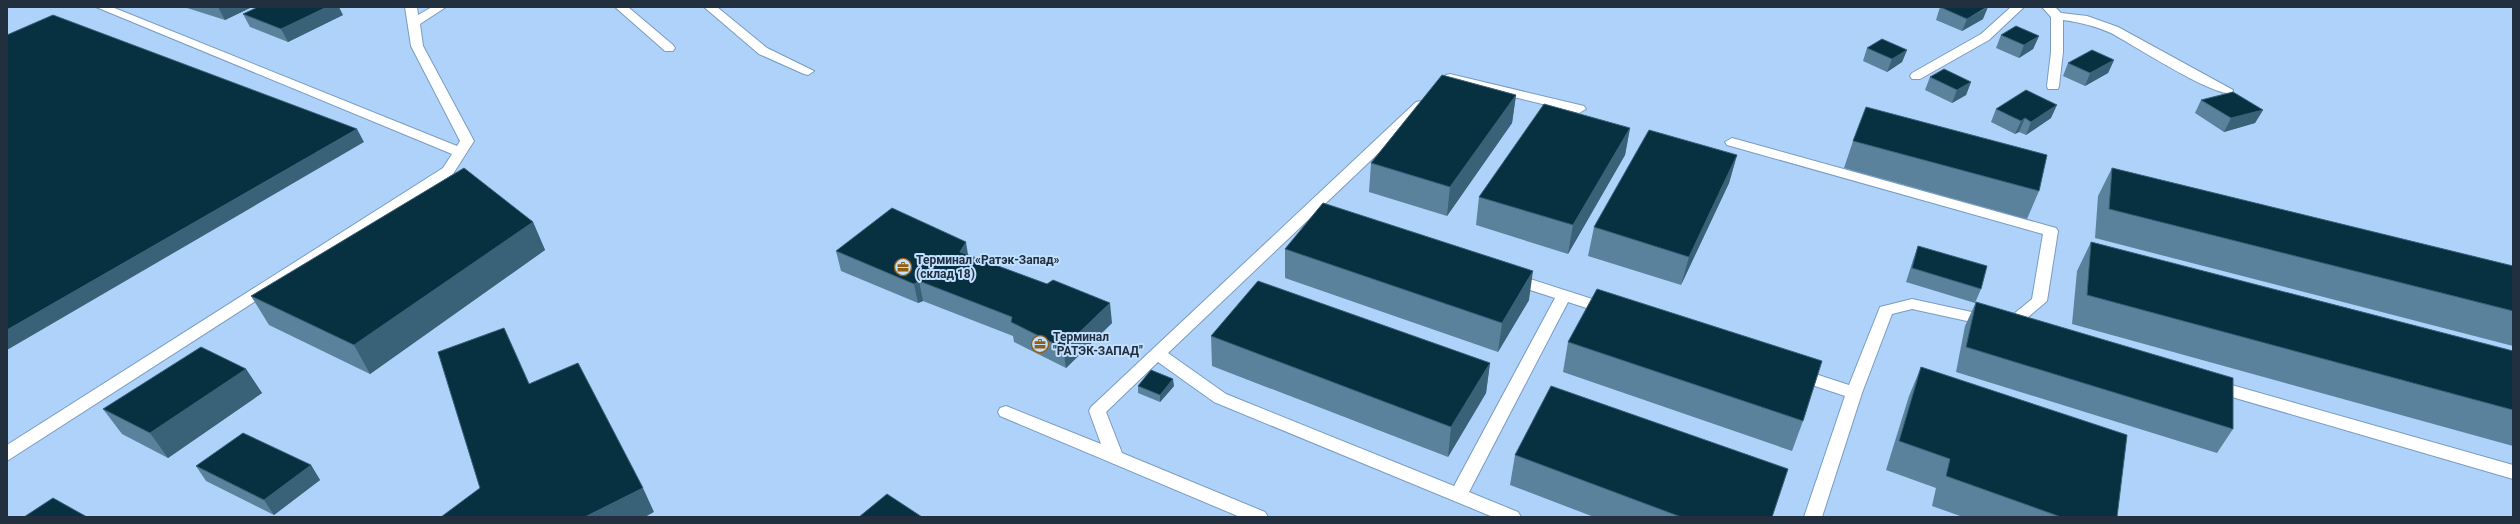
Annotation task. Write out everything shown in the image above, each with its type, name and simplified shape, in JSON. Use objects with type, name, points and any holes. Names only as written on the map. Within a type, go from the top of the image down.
[{"type":"lane","points":[[102,7],[460,152]]},
{"type":"lane","points":[[7,454],[448,171],[467,141],[417,46],[411,7]]},
{"type":"lane","points":[[413,24],[440,7]]},
{"type":"lane","points":[[621,7],[669,48]]},
{"type":"lane","points":[[710,7],[763,51],[808,71]]},
{"type":"lane","points":[[1916,76],[1985,37],[2018,7]]},
{"type":"lane","points":[[2053,86],[2057,52],[2053,11],[2083,19],[2114,30],[2198,77],[2228,90]]},
{"type":"lane","points":[[1115,457],[1098,411],[1450,78],[1579,109]]},
{"type":"lane","points":[[1732,142],[2051,231],[2039,301],[2015,328],[1912,304],[1886,311],[1854,393],[1813,517]]},
{"type":"lane","points":[[1306,214],[1321,219]]},
{"type":"lane","points":[[1495,274],[1564,295],[1623,316]]},
{"type":"lane","points":[[1458,495],[1564,295]]},
{"type":"lane","points":[[1158,354],[1220,398],[1512,517]]},
{"type":"lane","points":[[1780,368],[1854,393]]},
{"type":"lane","points":[[2199,381],[2513,472]]},
{"type":"lane","points":[[1006,412],[1259,517]]},
{"type":"building","points":[[258,7],[327,7],[281,29],[243,14]]},
{"type":"building","points":[[1940,7],[1987,7],[1967,19]]},
{"type":"building","points":[[53,15],[357,129],[7,330],[7,35]]},
{"type":"building","points":[[2016,26],[2039,36],[2024,45],[2001,35]]},
{"type":"building","points":[[1882,39],[1907,50],[1892,59],[1867,48]]},
{"type":"building","points":[[2092,50],[2114,60],[2090,73],[2068,63]]},
{"type":"building","points":[[1944,69],[1971,82],[1957,90],[1930,77]]},
{"type":"building","points":[[1442,75],[1516,95],[1450,187],[1371,163]]},
{"type":"building","points":[[2026,90],[2057,105],[2031,122],[2025,118],[2021,121],[1996,109]]},
{"type":"building","points":[[2233,92],[2263,110],[2231,118],[2201,100]]},
{"type":"building","points":[[1544,104],[1630,128],[1573,225],[1479,197]]},
{"type":"building","points":[[1866,107],[2047,155],[2039,191],[1853,141]]},
{"type":"building","points":[[1649,130],[1737,155],[1689,257],[1594,227]]},
{"type":"building","points":[[464,168],[533,222],[354,345],[251,296]]},
{"type":"building","points":[[2112,168],[2513,266],[2513,311],[2109,209]]},
{"type":"building","points":[[1323,203],[1533,271],[1502,323],[1285,249]]},
{"type":"building","points":[[892,208],[966,242],[960,252],[1047,284],[1053,280],[1110,303],[1063,348],[1011,322],[1012,317],[919,281],[914,284],[836,251]]},
{"type":"building","points":[[2091,242],[2513,351],[2513,410],[2087,295]]},
{"type":"building","points":[[1918,246],[1987,266],[1981,289],[1912,268]]},
{"type":"building","points":[[1258,281],[1490,363],[1451,427],[1211,336]]},
{"type":"building","points":[[1597,289],[1822,361],[1803,421],[1568,342]]},
{"type":"building","points":[[1976,302],[2233,378],[2233,429],[1966,347]]},
{"type":"building","points":[[504,328],[529,384],[578,363],[643,488],[585,517],[441,517],[480,488],[438,352]]},
{"type":"building","points":[[201,347],[246,369],[150,433],[103,409]]},
{"type":"building","points":[[1921,367],[2127,435],[2117,517],[2061,517],[1946,476],[1950,459],[1899,441]]},
{"type":"building","points":[[1151,370],[1173,379],[1160,395],[1138,386]]},
{"type":"building","points":[[1551,386],[1788,469],[1772,517],[1681,517],[1515,455]]},
{"type":"building","points":[[243,433],[311,465],[264,500],[196,466]]},
{"type":"building","points":[[887,494],[922,517],[859,517]]},
{"type":"building","points":[[53,498],[87,517],[24,517]]},
{"type":"place","name":"Терминал «Ратэк-Запад» (склад 18)","points":[[903,267]]},
{"type":"place","name":"Терминал \"РАТЭК-ЗАПАД\"","points":[[1040,344]]}]
